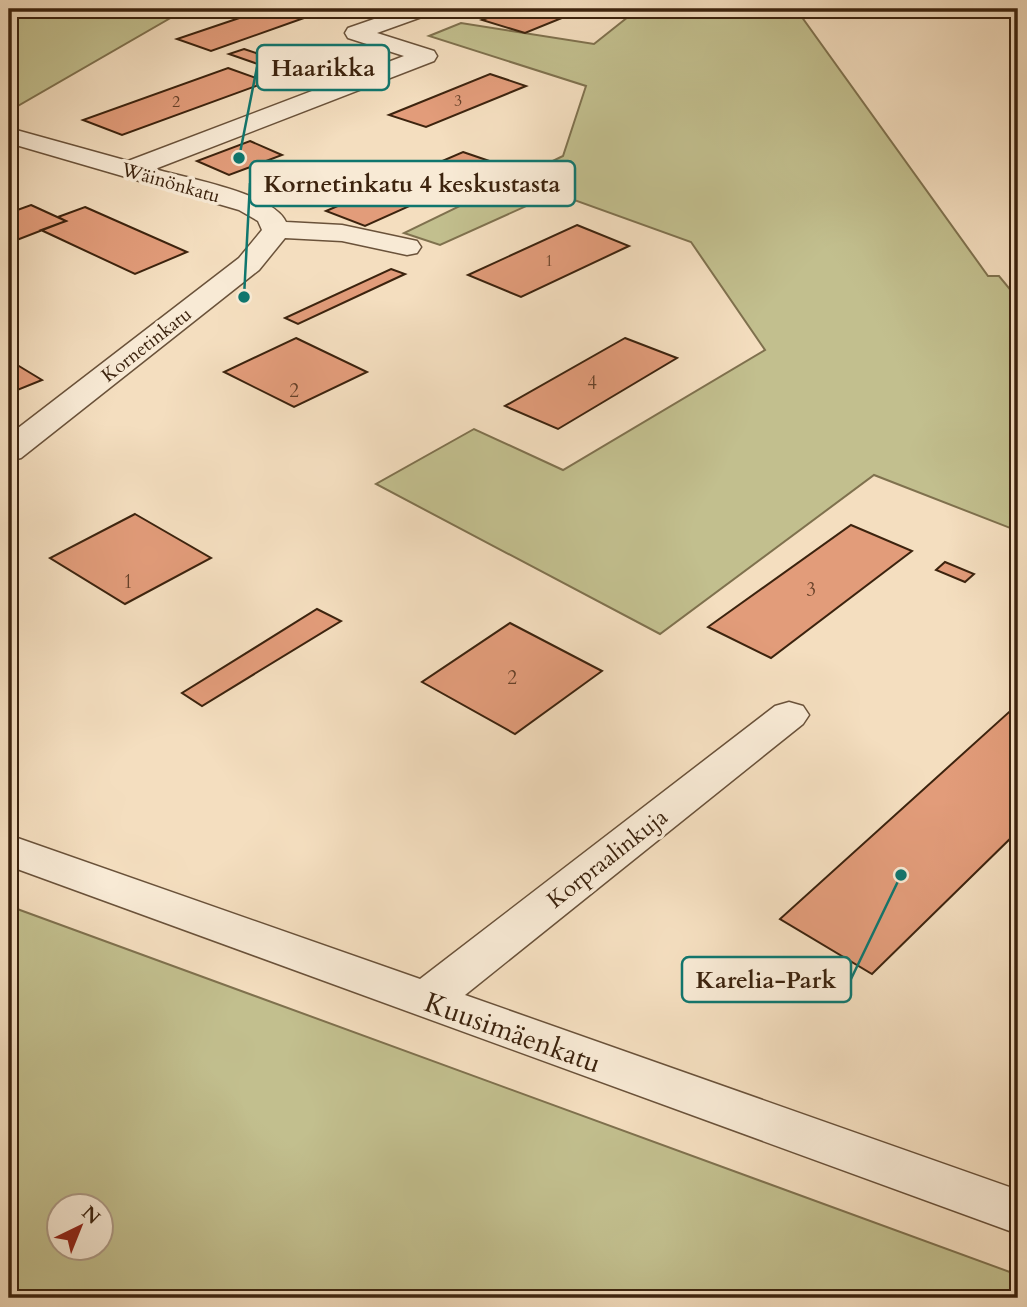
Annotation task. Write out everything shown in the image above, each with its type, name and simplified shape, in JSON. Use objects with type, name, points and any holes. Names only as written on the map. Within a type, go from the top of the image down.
[{"type":"street","points":[[129,170],[426,56],[356,33],[422,9]]},
{"type":"street","name":"Wäinönkatu","points":[[9,135],[248,204],[270,216],[276,230]]},
{"type":"street","points":[[276,230],[314,228],[363,234],[407,247]]},
{"type":"street","name":"Kornetinkatu","points":[[9,451],[249,264],[268,246],[276,230]]},
{"type":"street","name":"Korpraalinkuja","points":[[424,1001],[789,715]]},
{"type":"street","name":"Kuusimäenkatu","points":[[9,850],[1018,1212]]},
{"type":"shaded area","points":[[9,9],[50,12],[74,9],[186,9],[9,111]]},
{"type":"shaded area","points":[[638,9],[796,9],[988,276],[999,276],[1018,299],[1018,531],[874,475],[660,634],[376,484],[474,429],[563,470],[765,350],[691,242],[555,193],[440,245],[404,233],[563,156],[586,86],[429,36],[461,23],[594,44]]},
{"type":"shaded area","points":[[9,906],[1018,1275],[1018,1298],[9,1298]]},
{"type":"building","points":[[266,9],[304,9],[318,13],[211,51],[177,39]]},
{"type":"building","points":[[512,9],[584,9],[525,33],[482,20]]},
{"type":"building","points":[[244,49],[330,78],[315,84],[229,54]]},
{"type":"building","points":[[228,68],[267,82],[122,135],[83,120]]},
{"type":"building","points":[[490,74],[526,86],[426,127],[389,115]]},
{"type":"building","points":[[250,141],[282,155],[229,175],[197,161]]},
{"type":"building","points":[[463,152],[501,165],[365,226],[326,211]]},
{"type":"building","points":[[31,205],[66,221],[9,243],[9,213]]},
{"type":"building","points":[[85,207],[187,252],[135,274],[41,230],[66,221],[58,217]]},
{"type":"building","points":[[577,225],[629,246],[521,297],[468,275]]},
{"type":"building","points":[[391,269],[405,274],[298,324],[285,318]]},
{"type":"building","points":[[296,338],[367,372],[294,407],[224,372]]},
{"type":"building","points":[[625,338],[677,358],[558,429],[505,406]]},
{"type":"building","points":[[9,360],[42,380],[15,391],[9,388]]},
{"type":"building","points":[[135,514],[211,558],[125,604],[50,558]]},
{"type":"building","points":[[851,525],[912,551],[771,658],[708,627]]},
{"type":"building","points":[[945,562],[974,574],[965,582],[936,570]]},
{"type":"building","points":[[317,609],[341,621],[202,706],[182,693]]},
{"type":"building","points":[[510,623],[602,671],[515,734],[422,682]]},
{"type":"building","points":[[1018,704],[1018,831],[872,974],[780,919]]},
{"type":"place","name":"Haarikka","points":[[239,158]]},
{"type":"place","name":"Kornetinkatu 4 keskustasta","points":[[244,297]]},
{"type":"place","name":"Karelia-Park","points":[[901,875]]}]
